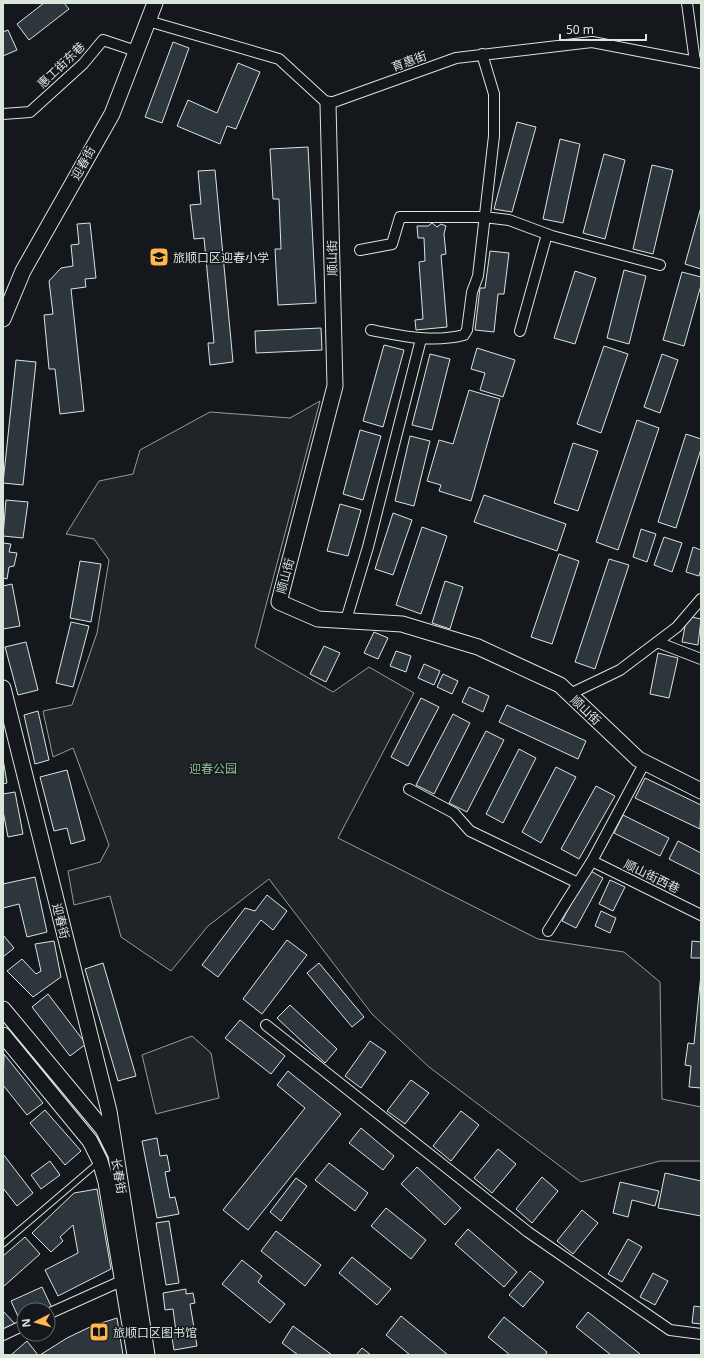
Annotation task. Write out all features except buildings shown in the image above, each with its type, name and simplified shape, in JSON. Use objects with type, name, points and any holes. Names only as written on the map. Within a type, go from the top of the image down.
[{"type":"street","name":"迎春街","points":[[4,312],[24,271],[112,114],[155,3]]},
{"type":"street","points":[[687,3],[698,62]]},
{"type":"street","points":[[148,21],[279,59],[328,104]]},
{"type":"street","name":"惠工街东巷","points":[[3,114],[30,112],[83,64],[103,40],[136,51]]},
{"type":"street","name":"育惠街","points":[[328,104],[456,58],[482,54],[592,42],[698,62]]},
{"type":"street","points":[[370,330],[421,339],[452,338],[464,335],[467,330],[472,292],[478,276],[494,136],[494,94],[482,54]]},
{"type":"street","name":"顺山街","points":[[328,104],[335,386],[279,602],[318,619],[402,624],[478,647],[560,685],[638,759],[701,791]]},
{"type":"street","points":[[360,250],[392,244],[400,217],[484,217],[509,220],[547,234],[660,265]]},
{"type":"street","points":[[520,331],[547,234]]},
{"type":"street","points":[[346,620],[368,547],[421,339]]},
{"type":"street","points":[[570,694],[620,670],[677,627],[701,599]]},
{"type":"street","points":[[657,642],[701,659]]},
{"type":"street","name":"迎春街","points":[[3,688],[109,1111],[116,1155]]},
{"type":"street","points":[[548,931],[592,861],[645,762]]},
{"type":"street","points":[[409,789],[454,813],[470,831],[578,883]]},
{"type":"street","name":"顺山街西巷","points":[[592,861],[701,915]]},
{"type":"street","name":"长春街","points":[[3,1009],[8,1026],[103,1129],[116,1155],[135,1355]]},
{"type":"street","points":[[266,1025],[528,1232],[670,1330],[701,1334]]},
{"type":"street","name":"长春街","points":[[3,1035],[90,1141],[100,1161],[147,1355]]},
{"type":"street","points":[[56,1310],[128,1278]]},
{"type":"street","points":[[3,1335],[16,1329]]},
{"type":"lane","points":[[3,1244],[100,1161]]},
{"type":"green space","name":"迎春公园","points":[[320,401],[255,647],[333,692],[369,667],[414,693],[338,838],[538,939],[624,952],[660,982],[662,1099],[701,1107],[701,1161],[660,1161],[581,1182],[429,1067],[372,1014],[269,879],[208,926],[171,971],[121,937],[110,896],[74,905],[68,871],[100,862],[109,845],[73,748],[53,757],[43,711],[72,705],[97,633],[109,560],[94,539],[66,534],[99,481],[133,474],[140,450],[210,412],[290,418]]},
{"type":"green space","points":[[192,1036],[211,1053],[219,1098],[156,1114],[142,1055]]},
{"type":"place","name":"旅顺口区迎春小学","points":[[159,257]]},
{"type":"place","name":"旅顺口区图书馆","points":[[99,1332]]}]
